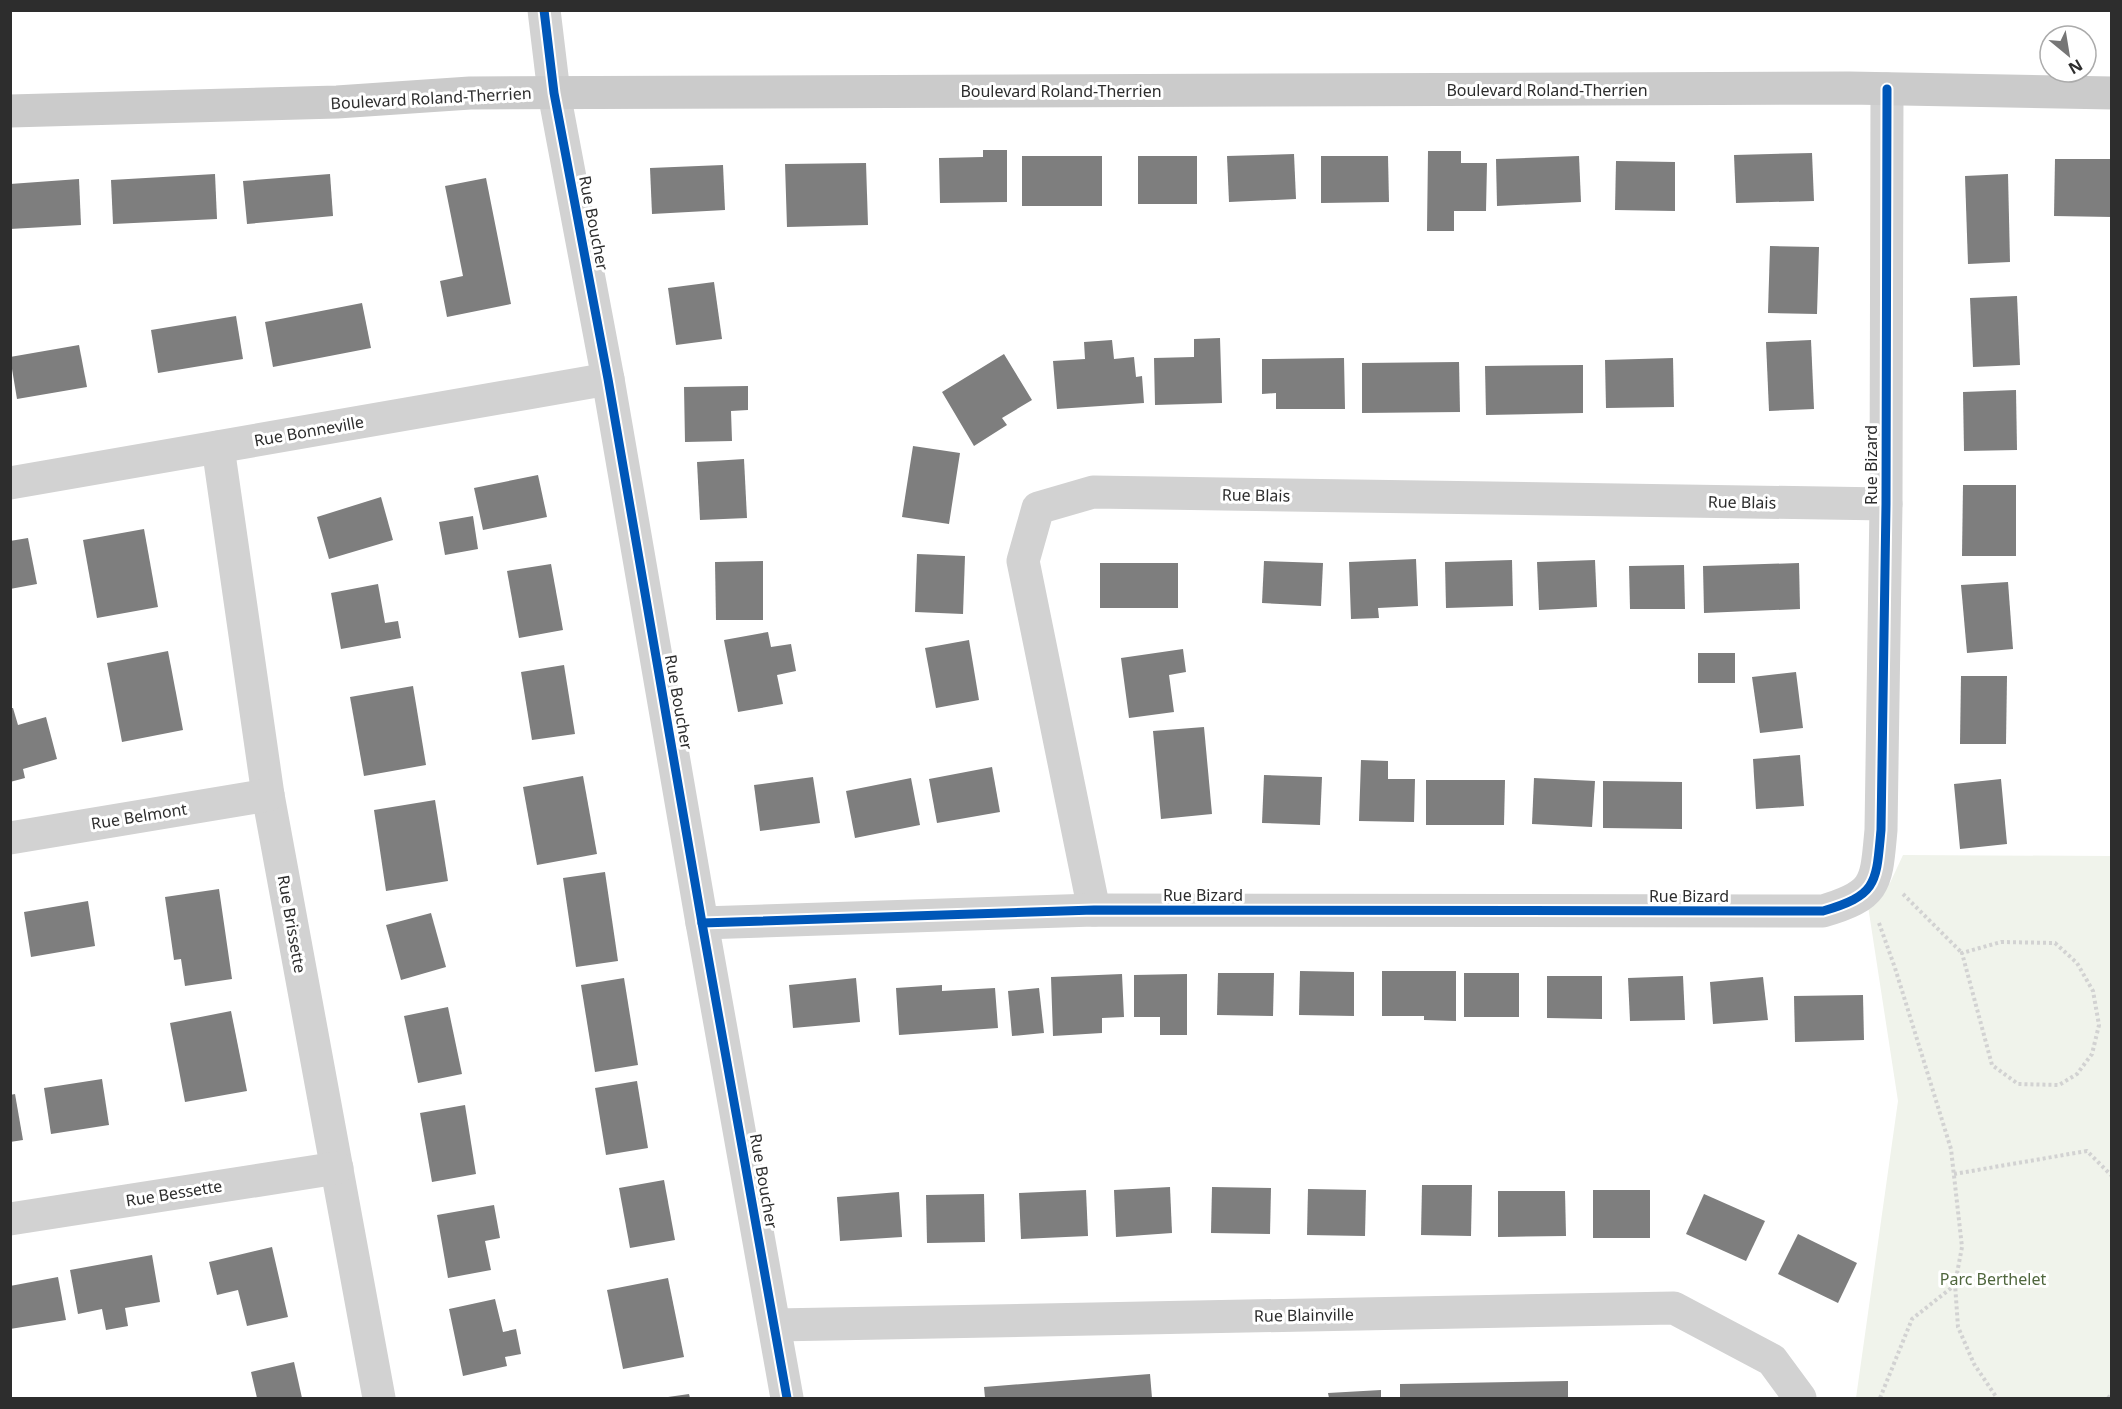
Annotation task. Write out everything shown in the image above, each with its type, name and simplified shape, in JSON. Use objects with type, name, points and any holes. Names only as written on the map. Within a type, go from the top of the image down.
[{"type":"main road","name":"Boulevard Roland-Therrien","points":[[10,111],[337,102],[470,93],[1887,89],[2112,93]]},
{"type":"street","name":"Rue Boucher","points":[[544,10],[554,93],[608,379],[787,1398]]},
{"type":"street","name":"Rue Bizard","points":[[702,923],[1094,910],[1823,911],[1848,904],[1873,880],[1881,830],[1886,504],[1887,89]]},
{"type":"street","name":"Rue Bonneville","points":[[10,483],[608,379]]},
{"type":"street","name":"Rue Brissette","points":[[218,447],[268,795],[379,1398]]},
{"type":"street","name":"Rue Blais","points":[[1094,910],[1023,561],[1038,508],[1093,492],[1886,504]]},
{"type":"street","name":"Rue Belmont","points":[[10,838],[268,795]]},
{"type":"street","name":"Rue Bessette","points":[[10,1219],[337,1168]]},
{"type":"street","name":"Rue Blainville","points":[[775,1325],[1674,1308],[1772,1360],[1800,1398]]},
{"type":"path","points":[[1873,880],[1962,953],[1992,1065],[2018,1084],[2059,1085],[2077,1074],[2092,1054],[2099,1025],[2093,991],[2077,963],[2055,943],[2001,942],[1962,953]]},
{"type":"path","points":[[1873,880],[1895,968],[1951,1149],[1962,1247],[1956,1284],[1958,1327],[1974,1364],[1997,1398]]},
{"type":"path","points":[[1954,1174],[2087,1151],[2112,1176]]},
{"type":"path","points":[[1880,1398],[1912,1319],[1956,1284]]},
{"type":"path","points":[[2108,1398],[2112,1394]]},
{"type":"green space","name":"Parc Berthelet","points":[[1903,855],[2111,856],[2111,1398],[1856,1398],[1898,1101],[1868,906],[1890,883]]},
{"type":"building","points":[[983,150],[1007,150],[1007,202],[940,203],[939,158],[983,157]]},
{"type":"building","points":[[1428,151],[1461,151],[1461,163],[1487,163],[1486,211],[1454,211],[1454,231],[1427,231]]},
{"type":"building","points":[[1812,153],[1814,201],[1736,203],[1734,155]]},
{"type":"building","points":[[1294,154],[1296,199],[1229,202],[1227,156]]},
{"type":"building","points":[[1022,156],[1102,156],[1102,206],[1022,206]]},
{"type":"building","points":[[1138,156],[1197,156],[1197,204],[1138,204]]},
{"type":"building","points":[[1321,156],[1388,156],[1389,202],[1321,203]]},
{"type":"building","points":[[1579,156],[1581,202],[1497,206],[1496,159]]},
{"type":"building","points":[[2055,159],[2112,159],[2112,217],[2054,216]]},
{"type":"building","points":[[1616,161],[1675,162],[1675,211],[1615,210]]},
{"type":"building","points":[[866,163],[868,225],[787,227],[785,164]]},
{"type":"building","points":[[723,165],[725,210],[652,214],[650,168]]},
{"type":"building","points":[[215,174],[217,219],[113,224],[111,180]]},
{"type":"building","points":[[330,174],[333,216],[247,224],[243,181]]},
{"type":"building","points":[[2008,174],[2010,262],[1968,264],[1965,176]]},
{"type":"building","points":[[486,178],[511,304],[447,317],[440,281],[463,276],[445,186]]},
{"type":"building","points":[[79,179],[81,225],[10,229],[10,184]]},
{"type":"building","points":[[1770,246],[1819,247],[1817,314],[1768,313]]},
{"type":"building","points":[[714,282],[722,339],[676,345],[668,288]]},
{"type":"building","points":[[2017,296],[2020,365],[1973,367],[1970,298]]},
{"type":"building","points":[[362,303],[371,348],[273,367],[265,322]]},
{"type":"building","points":[[236,316],[243,359],[158,373],[151,330]]},
{"type":"building","points":[[1220,338],[1222,403],[1155,405],[1154,358],[1194,357],[1194,339]]},
{"type":"building","points":[[1112,340],[1114,359],[1134,357],[1136,377],[1142,376],[1144,403],[1057,409],[1053,361],[1085,359],[1084,342]]},
{"type":"building","points":[[1811,340],[1814,409],[1769,411],[1766,342]]},
{"type":"building","points":[[79,345],[87,387],[17,399],[10,357]]},
{"type":"building","points":[[1004,354],[1032,400],[1002,418],[1007,425],[974,446],[942,392]]},
{"type":"building","points":[[1344,358],[1345,409],[1276,409],[1276,393],[1262,394],[1262,359]]},
{"type":"building","points":[[1673,358],[1674,407],[1606,408],[1605,360]]},
{"type":"building","points":[[1459,362],[1460,412],[1362,413],[1362,363]]},
{"type":"building","points":[[1583,365],[1583,413],[1486,415],[1485,366]]},
{"type":"building","points":[[748,386],[748,410],[731,411],[732,441],[685,442],[684,387]]},
{"type":"building","points":[[2016,390],[2017,450],[1964,451],[1963,392]]},
{"type":"building","points":[[913,446],[960,453],[949,524],[902,517]]},
{"type":"building","points":[[744,459],[747,518],[700,520],[697,462]]},
{"type":"building","points":[[538,475],[547,517],[483,530],[474,488]]},
{"type":"building","points":[[1963,485],[2016,485],[2016,556],[1962,556]]},
{"type":"building","points":[[381,497],[393,540],[329,559],[317,517]]},
{"type":"building","points":[[473,516],[478,549],[445,555],[439,522]]},
{"type":"building","points":[[144,529],[158,607],[97,618],[83,540]]},
{"type":"building","points":[[28,538],[37,584],[10,589],[10,541]]},
{"type":"building","points":[[917,554],[965,556],[963,614],[915,612]]},
{"type":"building","points":[[1416,559],[1418,606],[1378,608],[1379,618],[1351,619],[1349,562]]},
{"type":"building","points":[[1512,560],[1513,606],[1446,608],[1445,562]]},
{"type":"building","points":[[1595,560],[1597,607],[1539,610],[1537,562]]},
{"type":"building","points":[[763,561],[763,620],[716,620],[715,562]]},
{"type":"building","points":[[1264,561],[1323,563],[1321,606],[1262,603]]},
{"type":"building","points":[[1100,563],[1178,563],[1178,608],[1100,608]]},
{"type":"building","points":[[1799,563],[1800,609],[1704,613],[1703,566]]},
{"type":"building","points":[[551,564],[563,630],[519,638],[507,571]]},
{"type":"building","points":[[1684,565],[1685,609],[1630,609],[1629,566]]},
{"type":"building","points":[[2008,582],[2013,649],[1967,653],[1961,585]]},
{"type":"building","points":[[378,584],[385,623],[398,621],[401,638],[341,649],[331,593]]},
{"type":"building","points":[[768,632],[771,647],[791,644],[796,671],[777,675],[783,704],[738,712],[724,640]]},
{"type":"building","points":[[969,640],[979,700],[936,708],[925,648]]},
{"type":"building","points":[[1183,649],[1186,672],[1169,675],[1174,712],[1129,718],[1121,658]]},
{"type":"building","points":[[168,651],[183,730],[122,742],[107,663]]},
{"type":"building","points":[[1698,653],[1735,653],[1735,683],[1698,683]]},
{"type":"building","points":[[564,665],[575,734],[532,740],[521,672]]},
{"type":"building","points":[[1796,672],[1803,728],[1760,733],[1752,677]]},
{"type":"building","points":[[1961,676],[2007,676],[2006,744],[1960,744]]},
{"type":"building","points":[[413,686],[426,765],[364,776],[350,697]]},
{"type":"building","points":[[10,708],[13,708],[18,725],[46,717],[57,759],[23,769],[25,778],[10,782]]},
{"type":"building","points":[[1204,727],[1212,814],[1161,819],[1153,731]]},
{"type":"building","points":[[1800,755],[1804,806],[1756,809],[1753,759]]},
{"type":"building","points":[[1361,760],[1388,761],[1388,779],[1415,779],[1414,822],[1359,821]]},
{"type":"building","points":[[992,767],[1000,812],[937,823],[929,779]]},
{"type":"building","points":[[1264,775],[1322,777],[1320,825],[1262,823]]},
{"type":"building","points":[[583,776],[597,854],[537,865],[523,787]]},
{"type":"building","points":[[813,777],[820,823],[760,831],[754,785]]},
{"type":"building","points":[[911,778],[920,825],[855,838],[846,791]]},
{"type":"building","points":[[1534,778],[1595,781],[1592,827],[1532,824]]},
{"type":"building","points":[[2001,779],[2007,844],[1960,849],[1954,784]]},
{"type":"building","points":[[1426,780],[1505,780],[1504,825],[1426,825]]},
{"type":"building","points":[[1603,781],[1682,782],[1682,829],[1603,828]]},
{"type":"building","points":[[435,800],[448,881],[386,891],[374,810]]},
{"type":"building","points":[[605,872],[618,961],[576,967],[563,878]]},
{"type":"building","points":[[219,889],[232,979],[185,986],[181,959],[174,960],[165,897]]},
{"type":"building","points":[[88,901],[95,946],[31,957],[24,912]]},
{"type":"building","points":[[431,913],[446,967],[401,980],[386,925]]},
{"type":"building","points":[[1300,971],[1354,972],[1354,1016],[1299,1015]]},
{"type":"building","points":[[1382,971],[1456,971],[1456,1021],[1424,1020],[1424,1016],[1382,1016]]},
{"type":"building","points":[[1218,973],[1274,973],[1273,1016],[1217,1015]]},
{"type":"building","points":[[1464,973],[1519,973],[1519,1017],[1464,1017]]},
{"type":"building","points":[[1122,974],[1124,1017],[1102,1018],[1102,1033],[1053,1036],[1051,977]]},
{"type":"building","points":[[1187,974],[1187,1035],[1160,1035],[1160,1017],[1134,1017],[1134,975]]},
{"type":"building","points":[[1547,976],[1602,976],[1602,1019],[1547,1018]]},
{"type":"building","points":[[1683,976],[1685,1020],[1630,1021],[1628,978]]},
{"type":"building","points":[[1763,977],[1768,1020],[1713,1024],[1710,982]]},
{"type":"building","points":[[624,978],[638,1065],[595,1072],[581,985]]},
{"type":"building","points":[[856,978],[860,1022],[793,1028],[789,985]]},
{"type":"building","points":[[942,985],[942,991],[995,988],[998,1028],[899,1035],[896,988]]},
{"type":"building","points":[[1039,988],[1044,1033],[1012,1036],[1008,991]]},
{"type":"building","points":[[1863,995],[1864,1040],[1795,1042],[1794,996]]},
{"type":"building","points":[[448,1007],[462,1074],[418,1083],[404,1016]]},
{"type":"building","points":[[231,1011],[247,1091],[185,1102],[170,1023]]},
{"type":"building","points":[[102,1079],[109,1125],[51,1134],[44,1088]]},
{"type":"building","points":[[637,1081],[648,1148],[606,1155],[595,1088]]},
{"type":"building","points":[[15,1094],[23,1140],[10,1142],[10,1095]]},
{"type":"building","points":[[465,1105],[476,1174],[432,1182],[420,1113]]},
{"type":"building","points":[[664,1180],[675,1240],[630,1248],[619,1188]]},
{"type":"building","points":[[1422,1185],[1472,1185],[1471,1236],[1421,1235]]},
{"type":"building","points":[[1170,1187],[1172,1233],[1116,1237],[1114,1190]]},
{"type":"building","points":[[1212,1187],[1271,1188],[1270,1234],[1211,1233]]},
{"type":"building","points":[[1308,1189],[1366,1190],[1365,1236],[1307,1235]]},
{"type":"building","points":[[1086,1190],[1088,1236],[1021,1239],[1019,1193]]},
{"type":"building","points":[[1593,1190],[1650,1190],[1650,1238],[1593,1238]]},
{"type":"building","points":[[1498,1191],[1565,1191],[1566,1236],[1498,1237]]},
{"type":"building","points":[[899,1192],[902,1237],[840,1241],[837,1197]]},
{"type":"building","points":[[984,1194],[985,1242],[927,1243],[926,1195]]},
{"type":"building","points":[[1704,1194],[1765,1221],[1746,1261],[1686,1234]]},
{"type":"building","points":[[494,1205],[500,1238],[485,1241],[491,1270],[448,1278],[437,1215]]},
{"type":"building","points":[[1798,1234],[1857,1263],[1838,1303],[1778,1274]]},
{"type":"building","points":[[272,1247],[288,1317],[247,1326],[238,1290],[217,1295],[209,1262]]},
{"type":"building","points":[[152,1255],[160,1302],[125,1308],[128,1326],[106,1330],[102,1309],[78,1314],[70,1270]]},
{"type":"building","points":[[58,1277],[66,1320],[10,1329],[10,1286]]},
{"type":"building","points":[[668,1278],[684,1357],[623,1369],[607,1290]]},
{"type":"building","points":[[495,1299],[503,1332],[516,1329],[521,1354],[505,1357],[507,1366],[463,1376],[449,1309]]},
{"type":"building","points":[[294,1362],[302,1398],[257,1398],[251,1372]]},
{"type":"building","points":[[1150,1374],[1152,1398],[985,1398],[984,1387]]},
{"type":"building","points":[[1568,1381],[1568,1398],[1400,1398],[1400,1384]]},
{"type":"building","points":[[1381,1390],[1381,1398],[1329,1398],[1328,1393]]},
{"type":"building","points":[[689,1394],[690,1398],[668,1398],[668,1397]]},
{"type":"cycle path","points":[[544,10],[554,93],[608,379],[787,1398]]},
{"type":"cycle path","points":[[702,923],[1094,910],[1823,911],[1855,899],[1871,884],[1875,875],[1881,830],[1886,504],[1887,89]]}]
